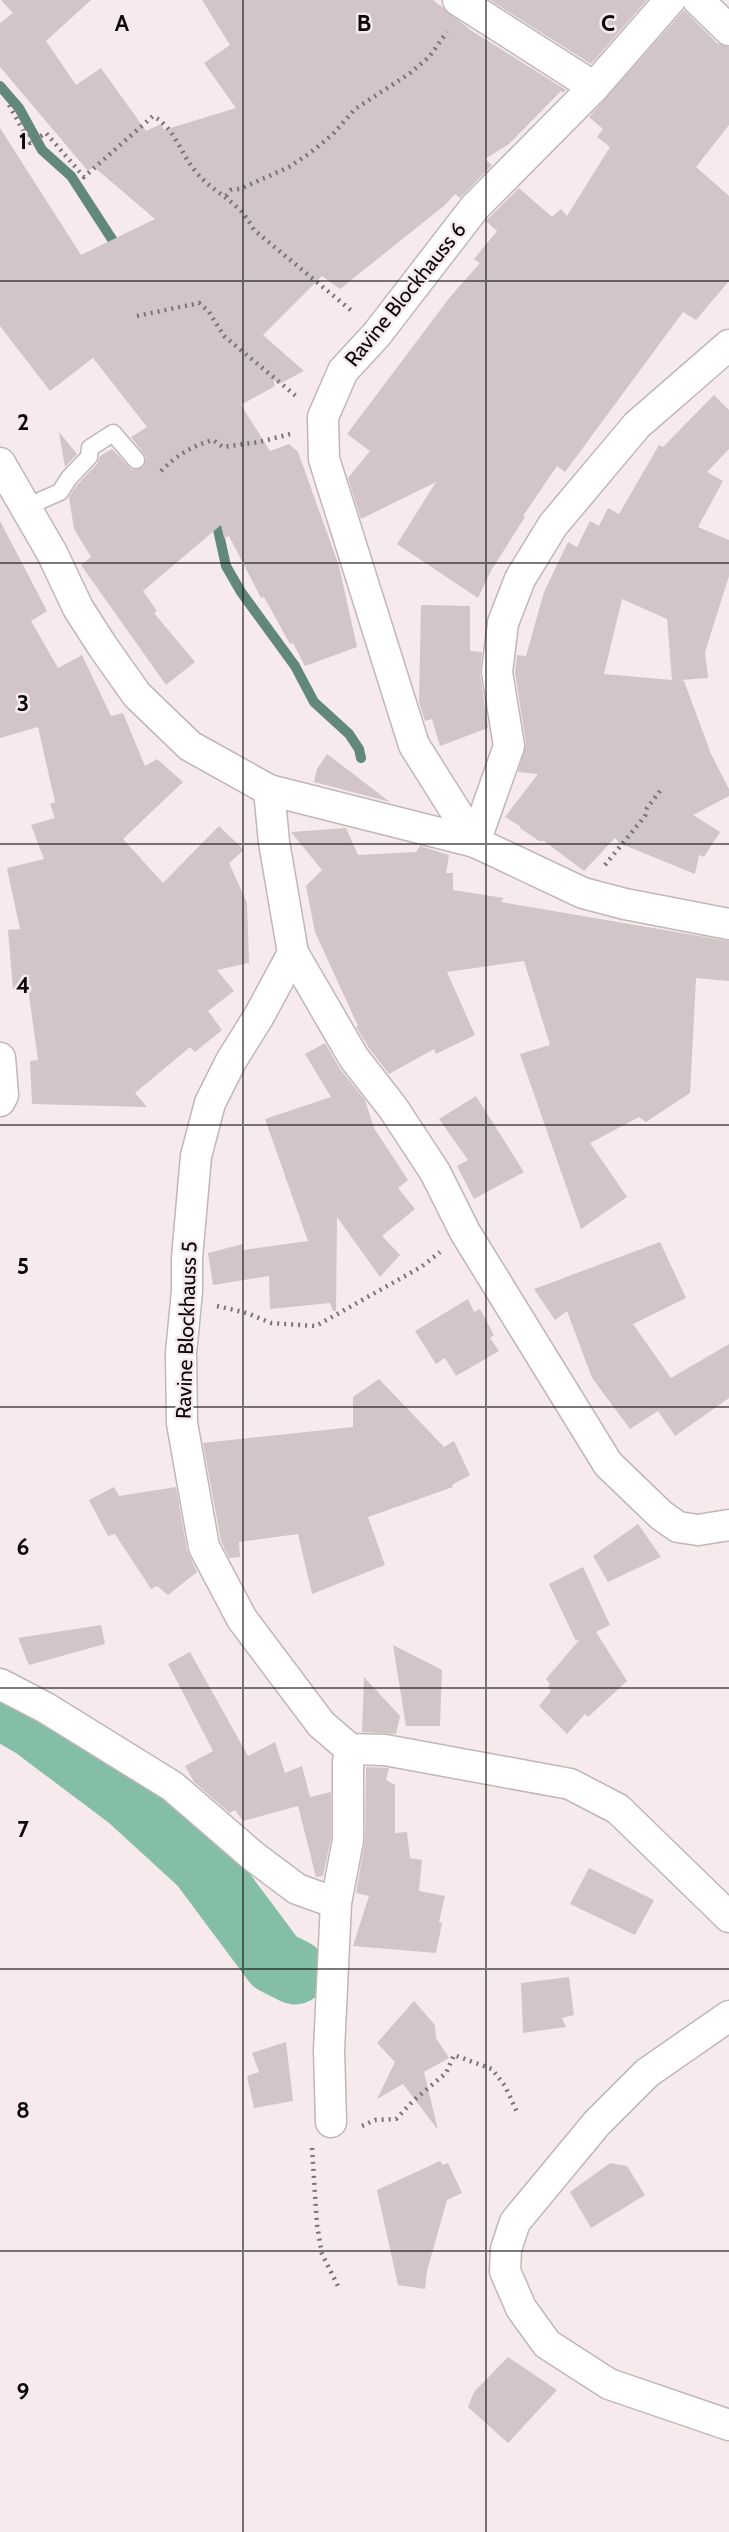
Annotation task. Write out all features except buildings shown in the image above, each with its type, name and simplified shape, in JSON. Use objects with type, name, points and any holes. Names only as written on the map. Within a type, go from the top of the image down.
[{"type":"street","name":"Ravine Blockhauss 6","points":[[322,425],[343,371],[396,309],[475,207],[594,88],[670,0]]},
{"type":"street","points":[[698,0],[729,30]]},
{"type":"street","points":[[462,3],[594,88]]},
{"type":"street","points":[[475,842],[509,746],[497,672],[503,623],[520,579],[553,525],[637,425],[729,345]]},
{"type":"street","points":[[322,425],[324,459],[345,533],[414,745],[475,842]]},
{"type":"street","points":[[0,463],[52,553],[78,608],[137,695],[190,746],[269,790],[475,842],[583,893],[625,904],[729,923]]},
{"type":"street","points":[[269,790],[274,842],[293,953],[354,1058],[393,1108],[435,1172],[466,1232],[608,1464],[661,1516],[678,1527],[698,1530],[729,1525]]},
{"type":"street","name":"Ravine Blockhauss 5","points":[[293,953],[210,1103],[196,1156],[181,1353],[182,1423],[204,1546],[242,1619],[321,1724],[350,1749]]},
{"type":"street","points":[[0,1058],[3,1095],[0,1101]]},
{"type":"street","points":[[0,1684],[46,1708],[172,1786],[253,1856],[297,1889],[336,1903]]},
{"type":"street","points":[[331,2122],[328,2050],[336,1903],[348,1840],[350,1749],[385,1750],[570,1784],[618,1809],[728,1914]]},
{"type":"street","points":[[729,2016],[648,2073],[597,2123],[515,2221],[506,2249],[505,2271],[521,2308],[547,2344],[609,2384],[729,2425]]},
{"type":"lane","points":[[26,508],[60,492],[89,457],[90,448],[113,433],[136,460]]},
{"type":"path","points":[[226,196],[231,190],[240,189],[289,167],[310,153],[333,134],[355,109],[409,74],[429,57],[462,3]]},
{"type":"path","points":[[9,105],[30,143],[46,133],[84,177],[153,116],[165,123],[196,172],[245,214],[254,230],[363,320],[396,309]]},
{"type":"path","points":[[137,316],[199,303],[209,312],[224,336],[322,425]]},
{"type":"path","points":[[196,446],[213,440],[223,447],[259,442],[322,425]]},
{"type":"path","points":[[583,893],[593,877],[645,816],[647,808],[660,791]]},
{"type":"path","points":[[187,1292],[191,1299],[206,1305],[247,1313],[271,1323],[316,1326],[421,1267],[466,1232]]},
{"type":"path","points":[[331,2122],[329,2131],[351,2131],[375,2120],[396,2119],[446,2073],[454,2055],[492,2069],[505,2086],[517,2112]]},
{"type":"path","points":[[331,2122],[311,2141],[317,2225],[322,2254],[338,2286]]},
{"type":"waterway","points":[[0,86],[19,108],[42,150],[71,176],[119,250]]},
{"type":"waterway","points":[[215,516],[226,566],[241,592],[295,666],[314,702],[349,734],[359,749],[361,758]]},
{"type":"waterway","points":[[0,1706],[34,1726],[130,1798],[202,1864],[275,1962],[295,1972]]}]
